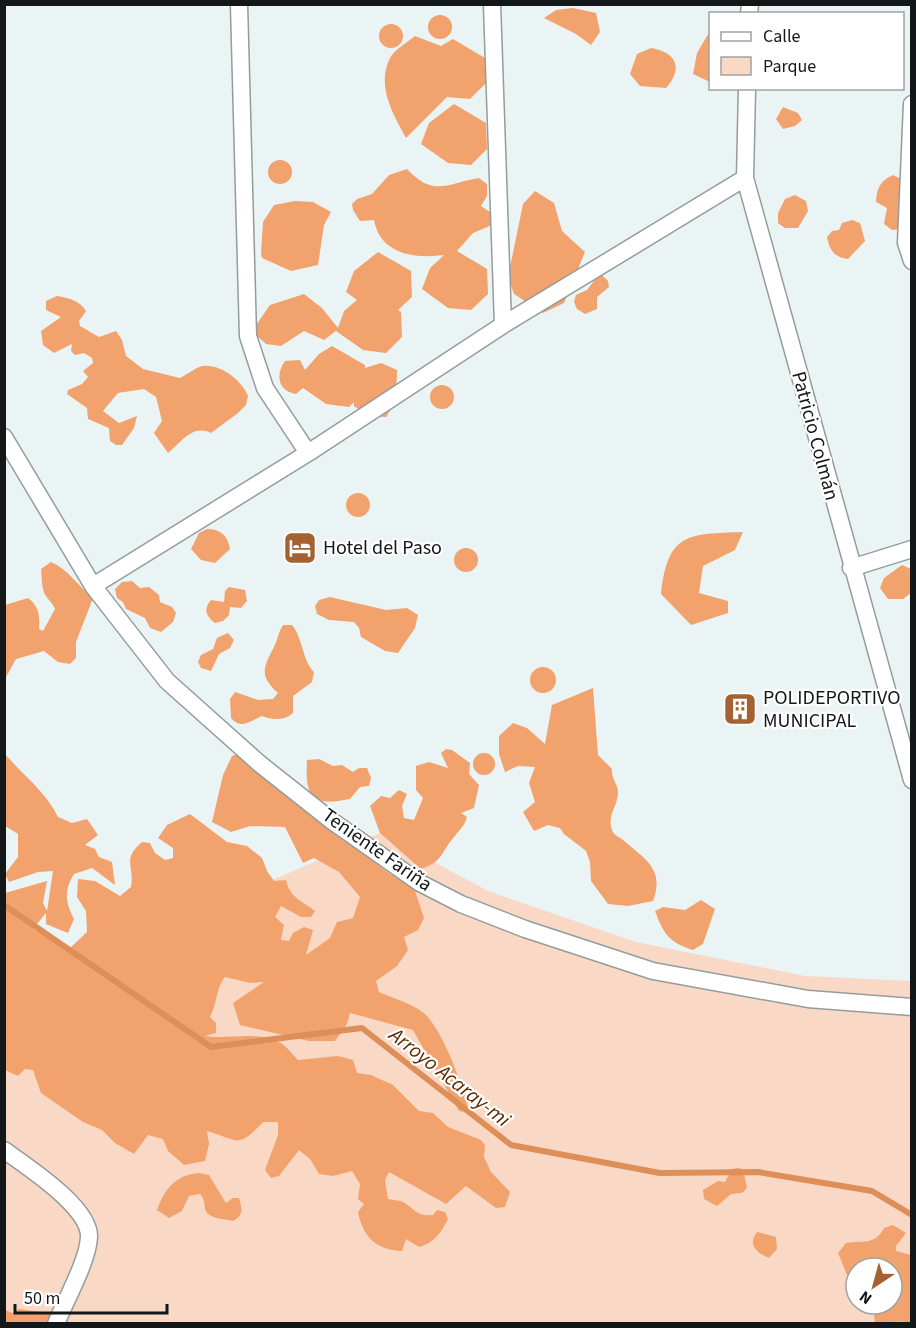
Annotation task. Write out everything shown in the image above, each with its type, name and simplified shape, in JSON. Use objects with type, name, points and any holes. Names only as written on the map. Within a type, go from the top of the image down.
[{"type":"street","points":[[239,4],[248,336],[265,388],[308,453]]},
{"type":"street","points":[[492,4],[503,326]]},
{"type":"street","name":"Patricio Colmán","points":[[747,90],[745,178],[851,568],[912,780]]},
{"type":"street","points":[[912,104],[906,243],[912,261]]},
{"type":"street","points":[[93,586],[308,453],[503,326],[745,178]]},
{"type":"street","name":"Teniente Fariña","points":[[4,437],[93,586],[167,681],[260,764],[332,821],[420,883],[451,899],[525,929],[653,971],[808,999],[912,1007]]},
{"type":"street","points":[[851,568],[912,549]]},
{"type":"street","points":[[4,1150],[68,1201],[82,1217],[89,1236],[78,1272],[56,1323]]},
{"type":"green space","points":[[380,833],[488,891],[636,942],[805,976],[911,981],[911,1323],[5,1323],[4,998]]},
{"type":"shaded area","points":[[573,8],[596,13],[600,32],[591,45],[576,34],[544,18],[556,10]]},
{"type":"shaded area","points":[[440,15],[448,19],[452,27],[448,35],[440,39],[432,35],[428,27],[432,19]]},
{"type":"shaded area","points":[[391,24],[399,28],[403,36],[399,44],[391,48],[383,44],[379,36],[383,28]]},
{"type":"shaded area","points":[[709,33],[709,82],[693,74],[697,53]]},
{"type":"shaded area","points":[[415,36],[441,46],[453,39],[485,58],[486,83],[470,99],[447,97],[406,138],[388,100],[385,79],[386,68],[392,55]]},
{"type":"shaded area","points":[[651,48],[666,53],[675,62],[675,74],[666,88],[640,86],[630,74],[637,54]]},
{"type":"shaded area","points":[[454,104],[486,123],[487,149],[471,165],[448,163],[421,144],[429,123]]},
{"type":"shaded area","points":[[783,107],[798,113],[802,120],[795,126],[783,129],[776,119]]},
{"type":"shaded area","points":[[280,160],[288,164],[292,172],[288,180],[280,184],[272,180],[268,172],[272,164]]},
{"type":"shaded area","points":[[407,169],[417,178],[433,186],[479,178],[487,184],[487,196],[481,206],[490,212],[492,225],[473,233],[457,251],[487,269],[488,294],[471,310],[448,308],[422,289],[430,268],[444,255],[421,256],[400,252],[383,240],[374,220],[360,221],[353,210],[352,204],[357,199],[372,194],[389,175]]},
{"type":"shaded area","points":[[893,175],[905,181],[904,229],[892,230],[884,224],[887,208],[876,202],[880,186]]},
{"type":"shaded area","points":[[535,191],[554,203],[562,231],[585,252],[564,303],[543,313],[514,294],[508,277],[523,204]]},
{"type":"shaded area","points":[[795,195],[806,201],[808,211],[798,228],[785,228],[778,223],[778,213],[785,199]]},
{"type":"shaded area","points":[[295,201],[313,202],[331,212],[324,225],[318,265],[291,271],[262,258],[261,254],[263,222],[274,205]]},
{"type":"shaded area","points":[[852,220],[860,223],[865,241],[848,259],[839,257],[833,252],[827,237],[832,231],[839,230],[842,223]]},
{"type":"shaded area","points":[[378,252],[411,271],[412,297],[398,310],[401,312],[402,337],[386,353],[363,350],[336,331],[324,340],[304,331],[281,346],[266,344],[257,336],[256,325],[270,305],[304,294],[322,308],[338,328],[344,311],[357,300],[346,292],[354,271]]},
{"type":"shaded area","points":[[602,275],[608,281],[609,287],[597,297],[597,309],[585,314],[577,309],[574,302],[576,295],[587,290],[597,277]]},
{"type":"shaded area","points":[[57,296],[73,300],[83,307],[86,311],[79,321],[80,326],[99,337],[116,331],[122,340],[126,356],[143,369],[180,378],[202,366],[216,367],[241,384],[248,396],[246,405],[211,433],[193,432],[168,453],[154,433],[162,421],[156,397],[144,389],[118,393],[103,411],[119,423],[137,416],[134,428],[122,445],[116,445],[110,441],[109,428],[88,419],[87,408],[67,394],[68,390],[82,384],[88,377],[83,371],[93,363],[92,358],[84,353],[75,355],[71,351],[72,344],[54,353],[43,345],[41,331],[61,317],[46,310],[46,301]]},
{"type":"shaded area","points":[[332,346],[365,365],[365,368],[381,363],[397,370],[396,401],[386,417],[369,416],[354,406],[354,402],[349,407],[326,404],[303,388],[296,394],[285,390],[279,377],[285,361],[300,360],[305,370],[319,354]]},
{"type":"shaded area","points":[[442,385],[450,389],[454,397],[450,405],[442,409],[434,405],[430,397],[434,389]]},
{"type":"shaded area","points":[[358,493],[366,497],[370,505],[366,513],[358,517],[350,513],[346,505],[350,497]]},
{"type":"shaded area","points":[[207,529],[220,532],[229,544],[230,549],[215,563],[201,560],[191,549],[199,533]]},
{"type":"shaded area","points":[[743,532],[735,550],[703,566],[699,593],[728,601],[728,613],[691,625],[661,594],[669,558],[684,540],[695,536]]},
{"type":"shaded area","points":[[466,548],[474,552],[478,560],[474,568],[466,572],[458,568],[454,560],[458,552]]},
{"type":"shaded area","points":[[51,562],[68,573],[93,598],[76,642],[76,658],[70,664],[58,662],[44,651],[16,659],[5,679],[5,605],[28,598],[37,608],[39,629],[43,631],[55,609],[44,593],[42,583],[41,569]]},
{"type":"shaded area","points":[[902,565],[911,569],[911,593],[903,599],[888,599],[880,588],[884,578]]},
{"type":"shaded area","points":[[132,581],[140,588],[149,587],[159,595],[160,602],[172,607],[176,613],[173,622],[161,632],[150,628],[145,618],[126,609],[123,602],[117,598],[115,589],[122,582]]},
{"type":"shaded area","points":[[229,587],[245,590],[247,601],[241,608],[230,607],[229,615],[223,621],[215,623],[209,618],[207,606],[211,600],[224,602],[225,591]]},
{"type":"shaded area","points":[[330,597],[386,610],[407,608],[418,615],[415,628],[398,653],[385,651],[361,637],[359,628],[354,622],[329,620],[317,614],[315,606],[319,600]]},
{"type":"shaded area","points":[[283,625],[292,625],[296,630],[307,661],[314,672],[312,682],[293,696],[293,713],[289,716],[278,719],[262,716],[242,724],[235,722],[231,718],[230,699],[235,692],[258,700],[273,699],[278,693],[265,677],[265,666]]},
{"type":"shaded area","points":[[228,633],[234,640],[230,648],[219,654],[211,671],[201,668],[198,662],[201,655],[213,649],[217,638]]},
{"type":"shaded area","points":[[543,667],[552,671],[556,680],[552,689],[543,693],[534,689],[530,680],[534,671]]},
{"type":"shaded area","points":[[593,688],[598,755],[612,769],[618,791],[611,816],[611,826],[615,835],[639,853],[655,873],[656,890],[653,901],[628,906],[608,904],[591,881],[590,862],[586,851],[564,834],[560,828],[548,825],[534,831],[523,812],[535,802],[529,783],[535,767],[518,766],[505,772],[499,754],[499,736],[513,723],[527,728],[545,744],[552,705]]},
{"type":"shaded area","points":[[446,749],[452,750],[470,763],[469,774],[479,785],[474,808],[461,813],[467,817],[463,826],[438,860],[421,869],[380,833],[370,806],[381,796],[390,798],[399,790],[407,794],[402,806],[404,818],[414,820],[423,798],[416,790],[416,766],[429,762],[448,768],[441,753]]},
{"type":"shaded area","points":[[247,751],[312,817],[326,823],[387,872],[414,888],[424,918],[418,930],[404,937],[408,950],[397,966],[376,981],[379,992],[415,1007],[432,1023],[451,1058],[468,1107],[465,1112],[459,1111],[413,1030],[350,1013],[347,1024],[335,1041],[309,1041],[240,1025],[233,1003],[264,982],[250,983],[225,977],[210,1017],[216,1023],[216,1033],[205,1036],[254,1036],[272,1039],[281,1043],[298,1060],[338,1056],[353,1060],[357,1073],[371,1075],[393,1085],[419,1111],[433,1113],[448,1127],[481,1140],[485,1145],[484,1157],[491,1172],[510,1192],[505,1207],[496,1208],[466,1186],[446,1204],[389,1172],[385,1180],[388,1199],[403,1202],[423,1215],[433,1215],[437,1210],[445,1212],[448,1219],[437,1237],[419,1247],[406,1239],[402,1251],[393,1250],[378,1245],[367,1235],[358,1212],[364,1204],[358,1199],[360,1184],[352,1171],[333,1176],[319,1174],[310,1159],[299,1150],[279,1176],[271,1178],[265,1170],[278,1135],[278,1122],[263,1122],[242,1140],[207,1131],[209,1144],[205,1161],[184,1165],[168,1151],[163,1139],[148,1135],[134,1154],[115,1143],[102,1130],[83,1122],[41,1093],[33,1070],[25,1069],[18,1076],[5,1070],[5,893],[47,881],[43,903],[47,911],[53,871],[38,872],[9,882],[5,874],[18,857],[18,834],[5,826],[4,753],[41,792],[58,817],[72,823],[87,819],[98,835],[85,845],[95,849],[99,857],[112,862],[115,885],[92,868],[74,874],[67,891],[67,902],[74,919],[68,933],[46,924],[46,913],[33,929],[69,949],[87,932],[86,911],[77,897],[78,879],[95,881],[120,896],[131,887],[130,859],[136,848],[142,842],[150,843],[155,853],[165,860],[173,858],[173,848],[158,838],[167,825],[190,814],[227,842],[247,846],[262,858],[274,881],[286,880],[290,891],[315,911],[311,917],[301,917],[281,906],[275,917],[284,925],[281,940],[289,941],[293,933],[304,927],[313,930],[306,955],[330,938],[337,922],[353,918],[360,897],[339,872],[314,858],[303,863],[285,827],[250,826],[231,832],[212,822],[223,775],[232,756]]},
{"type":"shaded area","points":[[484,753],[492,756],[495,764],[492,772],[484,775],[476,772],[473,764],[476,756]]},
{"type":"shaded area","points":[[319,759],[333,766],[342,765],[353,772],[359,768],[367,768],[371,778],[369,786],[360,787],[350,799],[319,800],[309,791],[307,760]]},
{"type":"shaded area","points":[[701,900],[715,909],[703,944],[693,950],[678,944],[668,936],[655,911],[663,907],[685,910]]},
{"type":"shaded area","points":[[732,1169],[743,1169],[747,1188],[742,1193],[731,1194],[717,1206],[704,1199],[703,1190],[718,1181],[725,1182]]},
{"type":"shaded area","points":[[191,1174],[209,1175],[226,1203],[233,1198],[239,1198],[241,1211],[237,1219],[233,1221],[210,1215],[205,1209],[204,1200],[200,1194],[189,1196],[182,1211],[169,1218],[157,1210],[172,1184]]},
{"type":"shaded area","points":[[893,1225],[906,1233],[896,1246],[896,1251],[911,1255],[911,1323],[875,1322],[874,1316],[904,1316],[904,1256],[844,1256],[844,1268],[838,1253],[846,1243],[877,1238],[884,1228]]},
{"type":"shaded area","points":[[757,1232],[776,1237],[777,1249],[769,1258],[761,1254],[753,1245]]},
{"type":"shaded area","points":[[19,1309],[53,1314],[54,1323],[5,1324],[5,1310],[13,1313]]},
{"type":"waterway","name":"Arroyo Acaray-mi","points":[[4,905],[211,1047],[362,1028],[511,1145],[660,1173],[758,1172],[872,1191],[912,1215]]},
{"type":"place","name":"Hotel del Paso","points":[[300,548]]},
{"type":"place","name":"POLIDEPORTIVO MUNICIPAL","points":[[740,709]]}]
